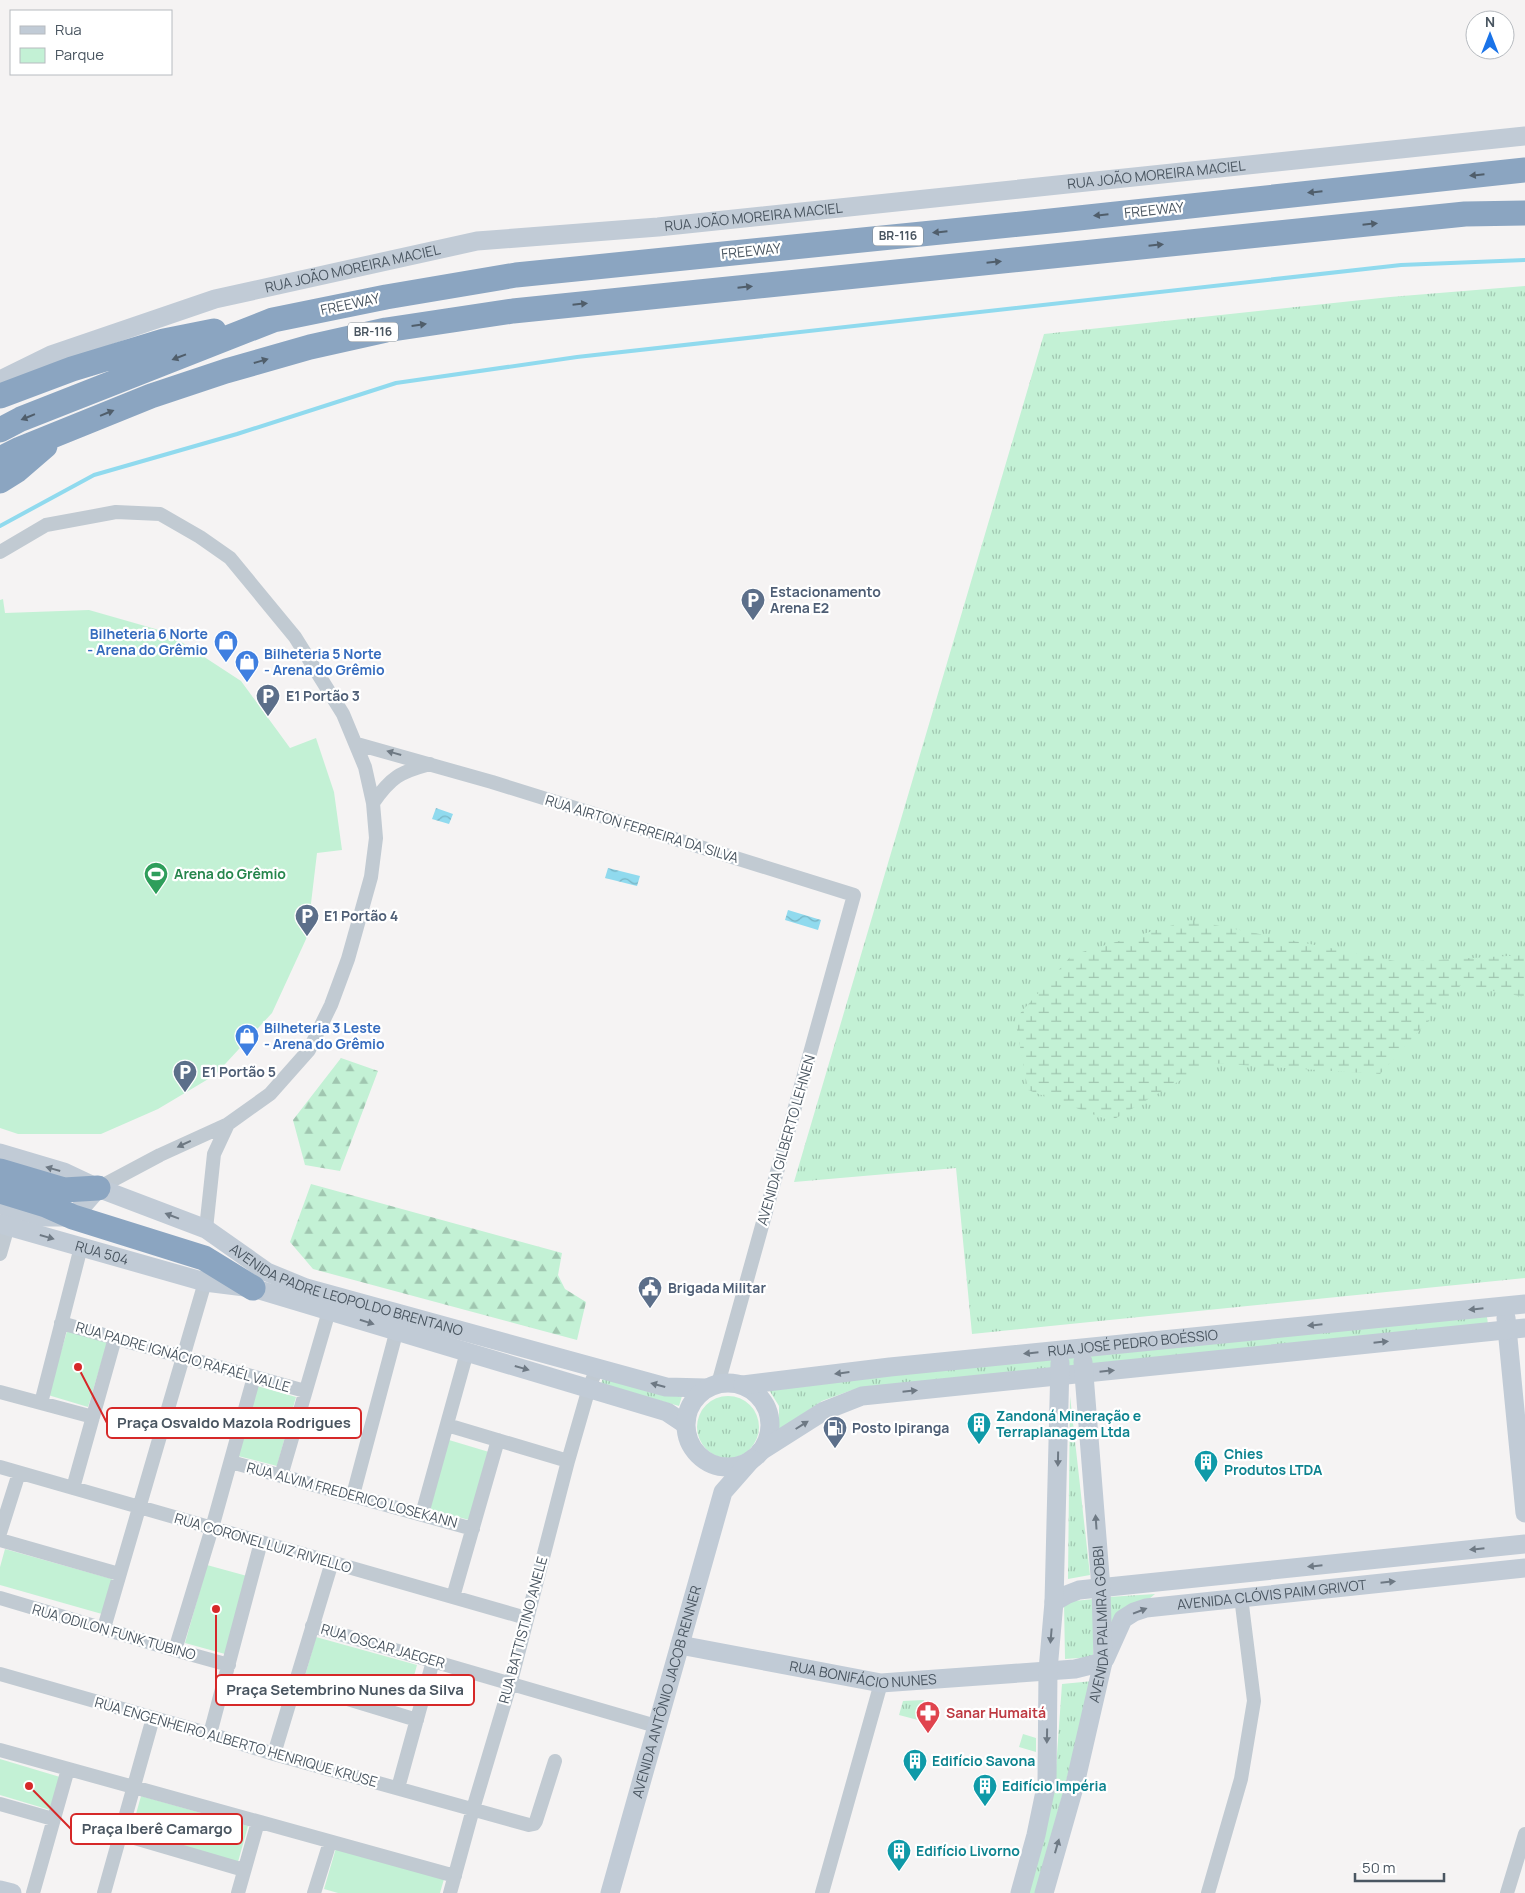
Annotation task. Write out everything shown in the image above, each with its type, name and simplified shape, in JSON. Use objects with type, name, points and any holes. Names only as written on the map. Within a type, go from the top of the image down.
[{"type":"highway","name":"FREEWAY","points":[[0,430],[21,419],[274,320],[386,297],[516,275],[1040,222],[1525,170]]},
{"type":"highway","name":"BR-116","points":[[0,459],[20,448],[151,396],[226,371],[310,347],[386,330],[514,311],[697,292],[1466,214],[1525,213]]},
{"type":"highway","points":[[0,396],[72,368],[164,341],[274,320]]},
{"type":"highway","points":[[0,481],[16,471],[62,431]]},
{"type":"highway","points":[[0,1171],[55,1198],[73,1217],[204,1258],[253,1288]]},
{"type":"highway","points":[[0,1191],[55,1198],[98,1188]]},
{"type":"street","name":"RUA JOÃO MOREIRA MACIEL","points":[[0,380],[51,355],[216,299],[477,241],[658,227],[1525,136]]},
{"type":"street","points":[[0,552],[46,525],[116,512],[160,514],[200,537],[230,558],[294,637],[343,714],[365,767],[373,802],[376,838],[371,877],[348,959],[331,1005],[309,1050],[270,1094],[228,1124],[98,1188],[73,1217],[43,1217],[0,1205]]},
{"type":"street","name":"RUA AIRTON FERREIRA DA SILVA","points":[[357,744],[431,764],[854,895]]},
{"type":"street","points":[[373,802],[390,780],[407,770],[431,764]]},
{"type":"street","name":"AVENIDA GILBERTO LEHNEN","points":[[712,1386],[854,895]]},
{"type":"street","points":[[206,1229],[214,1154],[228,1124]]},
{"type":"street","name":"AVENIDA PADRE LEOPOLDO BRENTANO","points":[[0,1153],[64,1172],[98,1188],[206,1229],[267,1272],[329,1311],[398,1323],[555,1358],[666,1388],[712,1386]]},
{"type":"street","points":[[0,1254],[4,1225]]},
{"type":"street","name":"RUA 504","points":[[4,1225],[205,1282]]},
{"type":"street","points":[[41,1403],[81,1247]]},
{"type":"street","points":[[104,1628],[118,1574],[140,1507],[205,1282]]},
{"type":"street","name":"AVENIDA PADRE LEOPOLDO BRENTANO","points":[[205,1282],[304,1296],[398,1323],[467,1352],[667,1412],[685,1424]]},
{"type":"street","name":"RUA JOSÉ PEDRO BOÉSSIO","points":[[743,1386],[890,1367],[1525,1304]]},
{"type":"street","points":[[1504,1306],[1516,1329],[1525,1513]]},
{"type":"street","points":[[281,1476],[329,1311]]},
{"type":"street","name":"RUA PADRE IGNÁCIO RAFAÉL VALLE","points":[[61,1323],[305,1391]]},
{"type":"street","points":[[352,1495],[398,1323]]},
{"type":"street","name":"RUA JOSÉ PEDRO BOÉSSIO","points":[[756,1455],[824,1411],[862,1396],[1516,1329]]},
{"type":"street","points":[[72,1488],[115,1338]]},
{"type":"street","name":"AVENIDA PALMIRA GOBBI","points":[[1044,1893],[1076,1784],[1103,1662],[1101,1588],[1085,1373],[1080,1348]]},
{"type":"street","points":[[1020,1893],[1036,1835],[1047,1782],[1048,1670],[1054,1602],[1061,1350]]},
{"type":"street","points":[[422,1514],[467,1352]]},
{"type":"street","points":[[550,1376],[555,1358]]},
{"type":"street","name":"RUA BATTISTINO ANELE","points":[[450,1893],[510,1685],[568,1461],[589,1388],[597,1368]]},
{"type":"street","points":[[175,1650],[212,1528],[254,1377]]},
{"type":"street","points":[[730,1383],[743,1386],[759,1397],[768,1414],[770,1427],[767,1440],[756,1455],[741,1465],[729,1467],[714,1465],[701,1458],[691,1447],[685,1424],[690,1406],[697,1396],[712,1386],[730,1383]]},
{"type":"street","points":[[0,1392],[93,1417]]},
{"type":"street","points":[[447,1425],[568,1461]]},
{"type":"street","points":[[453,1597],[498,1440]]},
{"type":"street","name":"AVENIDA ANTÔNIO JACOB RENNER","points":[[610,1893],[723,1492],[756,1455]]},
{"type":"street","name":"RUA ALVIM FREDERICO LOSEKANN","points":[[231,1462],[473,1528]]},
{"type":"street","points":[[714,1465],[723,1492]]},
{"type":"street","name":"RUA CORONEL LUIZ RIVIELLO","points":[[0,1467],[526,1618]]},
{"type":"street","points":[[0,1533],[19,1473]]},
{"type":"street","points":[[0,1540],[118,1574]]},
{"type":"street","points":[[210,1734],[261,1542]]},
{"type":"street","name":"AVENIDA CLÓVIS PAIM GRIVOT","points":[[1054,1602],[1079,1590],[1525,1544]]},
{"type":"street","points":[[274,1754],[332,1562]]},
{"type":"street","name":"AVENIDA CLÓVIS PAIM GRIVOT","points":[[1103,1662],[1124,1619],[1134,1612],[1146,1608],[1525,1568]]},
{"type":"street","points":[[1208,1893],[1241,1779],[1254,1701],[1240,1597]]},
{"type":"street","name":"RUA ODILON FUNK TUBINO","points":[[0,1598],[175,1650],[229,1664]]},
{"type":"street","name":"RUA OSCAR JAEGER","points":[[312,1626],[656,1726]]},
{"type":"street","name":"RUA BONIFÁCIO NUNES","points":[[680,1645],[881,1683],[1048,1670]]},
{"type":"street","points":[[398,1788],[433,1661]]},
{"type":"street","points":[[1048,1670],[1075,1669],[1103,1662]]},
{"type":"street","name":"RUA ENGENHEIRO ALBERTO HENRIQUE KRUSE","points":[[0,1674],[274,1754],[529,1825],[534,1824],[555,1761]]},
{"type":"street","points":[[822,1893],[881,1683]]},
{"type":"street","points":[[295,1684],[417,1720]]},
{"type":"street","points":[[104,1893],[153,1718]]},
{"type":"street","points":[[0,1750],[455,1876]]},
{"type":"street","points":[[33,1893],[68,1769]]},
{"type":"street","points":[[0,1804],[53,1819]]},
{"type":"street","points":[[238,1893],[258,1822]]},
{"type":"street","points":[[121,1834],[244,1870]]},
{"type":"street","points":[[1507,1893],[1525,1834]]},
{"type":"street","points":[[314,1893],[330,1842]]},
{"type":"street","points":[[0,1890],[12,1893]]},
{"type":"green space","points":[[1525,286],[1525,1278],[972,1334],[956,1168],[794,1182],[1044,334],[1390,297]]},
{"type":"green space","name":"Arena do Grêmio","points":[[3,599],[5,613],[89,610],[166,632],[241,681],[290,748],[316,738],[334,792],[342,850],[317,853],[307,937],[272,1013],[215,1075],[158,1109],[101,1134],[18,1134],[0,1128],[0,600]]},
{"type":"green space","points":[[1190,920],[1400,962],[1525,955],[1525,997],[1461,985],[1380,1074],[1210,1063],[1111,1121],[1028,1090],[1015,1019],[1072,955]]},
{"type":"green space","points":[[341,1058],[378,1071],[340,1171],[305,1165],[293,1120]]},
{"type":"green space","points":[[311,1184],[562,1253],[558,1275],[565,1289],[586,1302],[577,1340],[313,1269],[290,1242]]},
{"type":"green space","points":[[1486,1312],[1488,1324],[852,1390],[822,1401],[779,1430],[779,1406],[766,1385]]},
{"type":"green space","points":[[68,1328],[108,1340],[88,1407],[48,1395]]},
{"type":"green space","points":[[604,1374],[682,1396],[679,1406],[601,1384]]},
{"type":"green space","points":[[257,1386],[296,1397],[277,1466],[238,1456]]},
{"type":"green space","points":[[728,1396],[740,1398],[750,1405],[757,1415],[759,1427],[757,1439],[750,1449],[740,1456],[728,1458],[716,1456],[706,1449],[699,1439],[697,1427],[699,1415],[706,1405],[716,1398]]},
{"type":"green space","points":[[1070,1396],[1090,1575],[1068,1579]]},
{"type":"green space","points":[[449,1440],[489,1452],[469,1520],[430,1509]]},
{"type":"green space","points":[[5,1549],[112,1579],[102,1614],[0,1585],[0,1567]]},
{"type":"green space","points":[[207,1565],[247,1576],[225,1654],[185,1643]]},
{"type":"green space","points":[[1155,1594],[1149,1599],[1111,1629],[1109,1597]]},
{"type":"green space","points":[[1094,1599],[1093,1657],[1065,1659],[1064,1602]]},
{"type":"green space","points":[[316,1637],[417,1665],[406,1705],[305,1676]]},
{"type":"green space","points":[[1093,1681],[1036,1893],[1027,1893],[1055,1782],[1062,1684]]},
{"type":"green space","points":[[924,1700],[918,1720],[899,1715],[903,1701]]},
{"type":"green space","points":[[1023,1734],[1036,1738],[1036,1752],[1019,1747]]},
{"type":"green space","points":[[0,1759],[60,1777],[50,1810],[0,1795]]},
{"type":"green space","points":[[141,1796],[248,1826],[238,1862],[131,1832]]},
{"type":"green space","points":[[336,1848],[444,1879],[440,1893],[338,1893],[324,1889]]},
{"type":"water","points":[[436,808],[453,814],[449,824],[432,819]]},
{"type":"water","points":[[608,868],[640,876],[637,886],[605,878]]},
{"type":"water","points":[[788,910],[821,920],[818,930],[785,920]]},
{"type":"waterway","points":[[0,526],[94,475],[237,434],[396,383],[577,357],[1401,265],[1525,260]]},
{"type":"place","name":"Estacionamento Arena E2","points":[[753,621]]},
{"type":"place","name":"Bilheteria 6 Norte - Arena do Grêmio","points":[[226,663]]},
{"type":"place","name":"Bilheteria 5 Norte - Arena do Grêmio","points":[[247,683]]},
{"type":"place","name":"E1 Portão 3","points":[[268,717]]},
{"type":"place","name":"Arena do Grêmio","points":[[156,895]]},
{"type":"place","name":"E1 Portão 4","points":[[307,937]]},
{"type":"place","name":"Bilheteria 3 Leste - Arena do Grêmio","points":[[247,1057]]},
{"type":"place","name":"E1 Portão 5","points":[[185,1093]]},
{"type":"place","name":"Brigada Militar","points":[[650,1309]]},
{"type":"place","name":"Praça Osvaldo Mazola Rodrigues","points":[[78,1367]]},
{"type":"place","name":"Zandoná Mineração e Terraplanagem Ltda","points":[[979,1445]]},
{"type":"place","name":"Posto Ipiranga","points":[[835,1449]]},
{"type":"place","name":"Chies Produtos LTDA","points":[[1206,1483]]},
{"type":"place","name":"Praça Setembrino Nunes da Silva","points":[[216,1609]]},
{"type":"place","name":"Sanar Humaitá","points":[[928,1734]]},
{"type":"place","name":"Edifício Savona","points":[[915,1782]]},
{"type":"place","name":"Praça Iberê Camargo","points":[[29,1786]]},
{"type":"place","name":"Edifício Impéria","points":[[985,1807]]},
{"type":"place","name":"Edifício Livorno","points":[[899,1872]]}]
